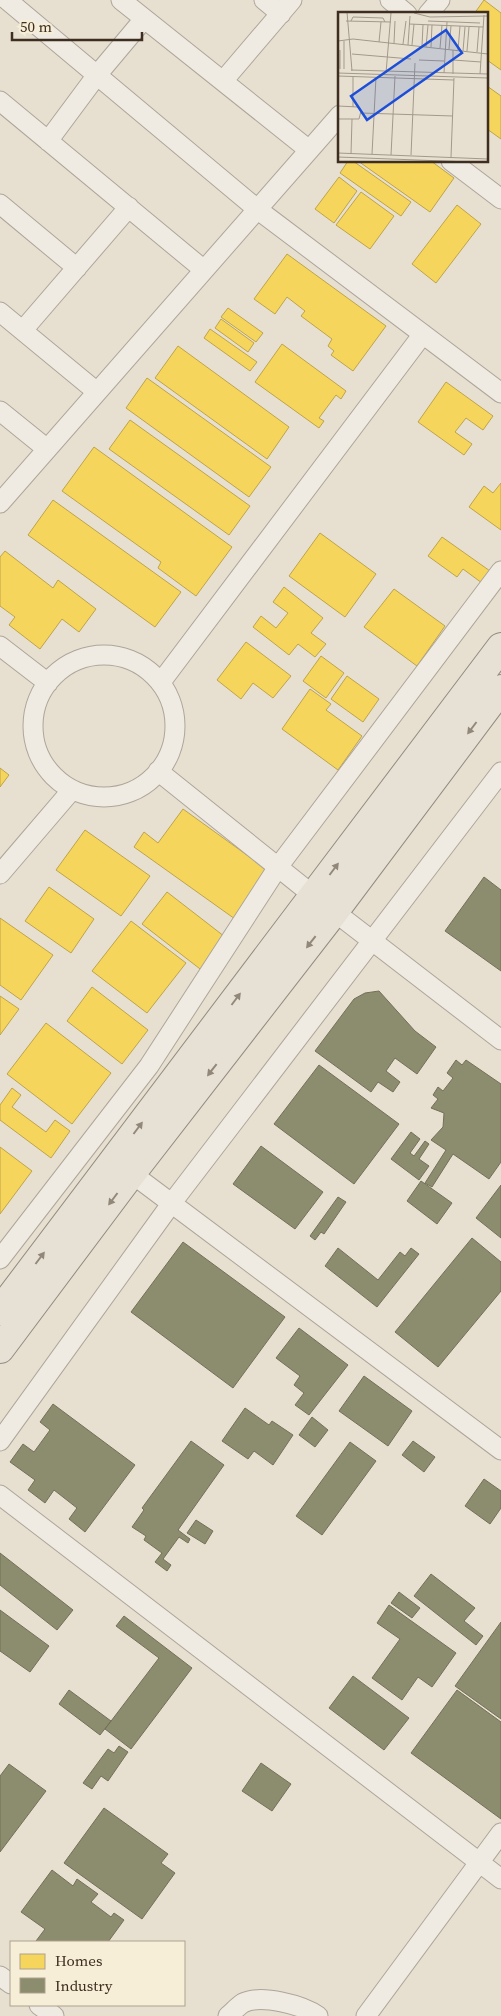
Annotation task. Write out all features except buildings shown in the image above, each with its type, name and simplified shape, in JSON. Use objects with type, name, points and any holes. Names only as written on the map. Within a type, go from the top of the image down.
[{"type":"main road","points":[[324,904],[501,647]]},
{"type":"main road","points":[[0,1349],[8,1305],[32,1287],[324,904],[501,688]]},
{"type":"street","points":[[7,0],[258,209],[501,393]]},
{"type":"street","points":[[121,0],[309,150]]},
{"type":"street","points":[[223,81],[286,7],[264,0]]},
{"type":"street","points":[[390,0],[405,12]]},
{"type":"street","points":[[430,12],[440,0]]},
{"type":"street","points":[[48,140],[97,75],[144,19]]},
{"type":"street","points":[[0,100],[204,270]]},
{"type":"street","points":[[0,503],[338,117]]},
{"type":"street","points":[[452,162],[501,199]]},
{"type":"street","points":[[0,204],[77,268]]},
{"type":"street","points":[[23,330],[128,207]]},
{"type":"street","points":[[0,312],[97,392]]},
{"type":"street","points":[[161,682],[423,334]]},
{"type":"street","points":[[0,411],[47,449]]},
{"type":"street","points":[[32,1287],[0,1257],[150,1066],[278,868],[501,571]]},
{"type":"street","points":[[0,646],[48,683]]},
{"type":"street","points":[[109,654],[137,662],[161,682],[172,704],[176,731],[168,759],[146,785],[126,795],[98,798],[71,791],[48,772],[35,749],[32,722],[40,694],[48,683],[56,673],[82,658],[109,654]]},
{"type":"street","points":[[158,771],[278,868],[501,1040]]},
{"type":"street","points":[[0,1441],[171,1204],[501,772]]},
{"type":"street","points":[[0,874],[71,791]]},
{"type":"street","points":[[123,1167],[501,1450]]},
{"type":"street","points":[[0,1495],[501,1879]]},
{"type":"street","points":[[366,2016],[501,1833]]},
{"type":"street","points":[[228,2016],[244,2002],[272,2000],[310,2010],[318,2016]]},
{"type":"street","points":[[40,2006],[54,2016]]}]
